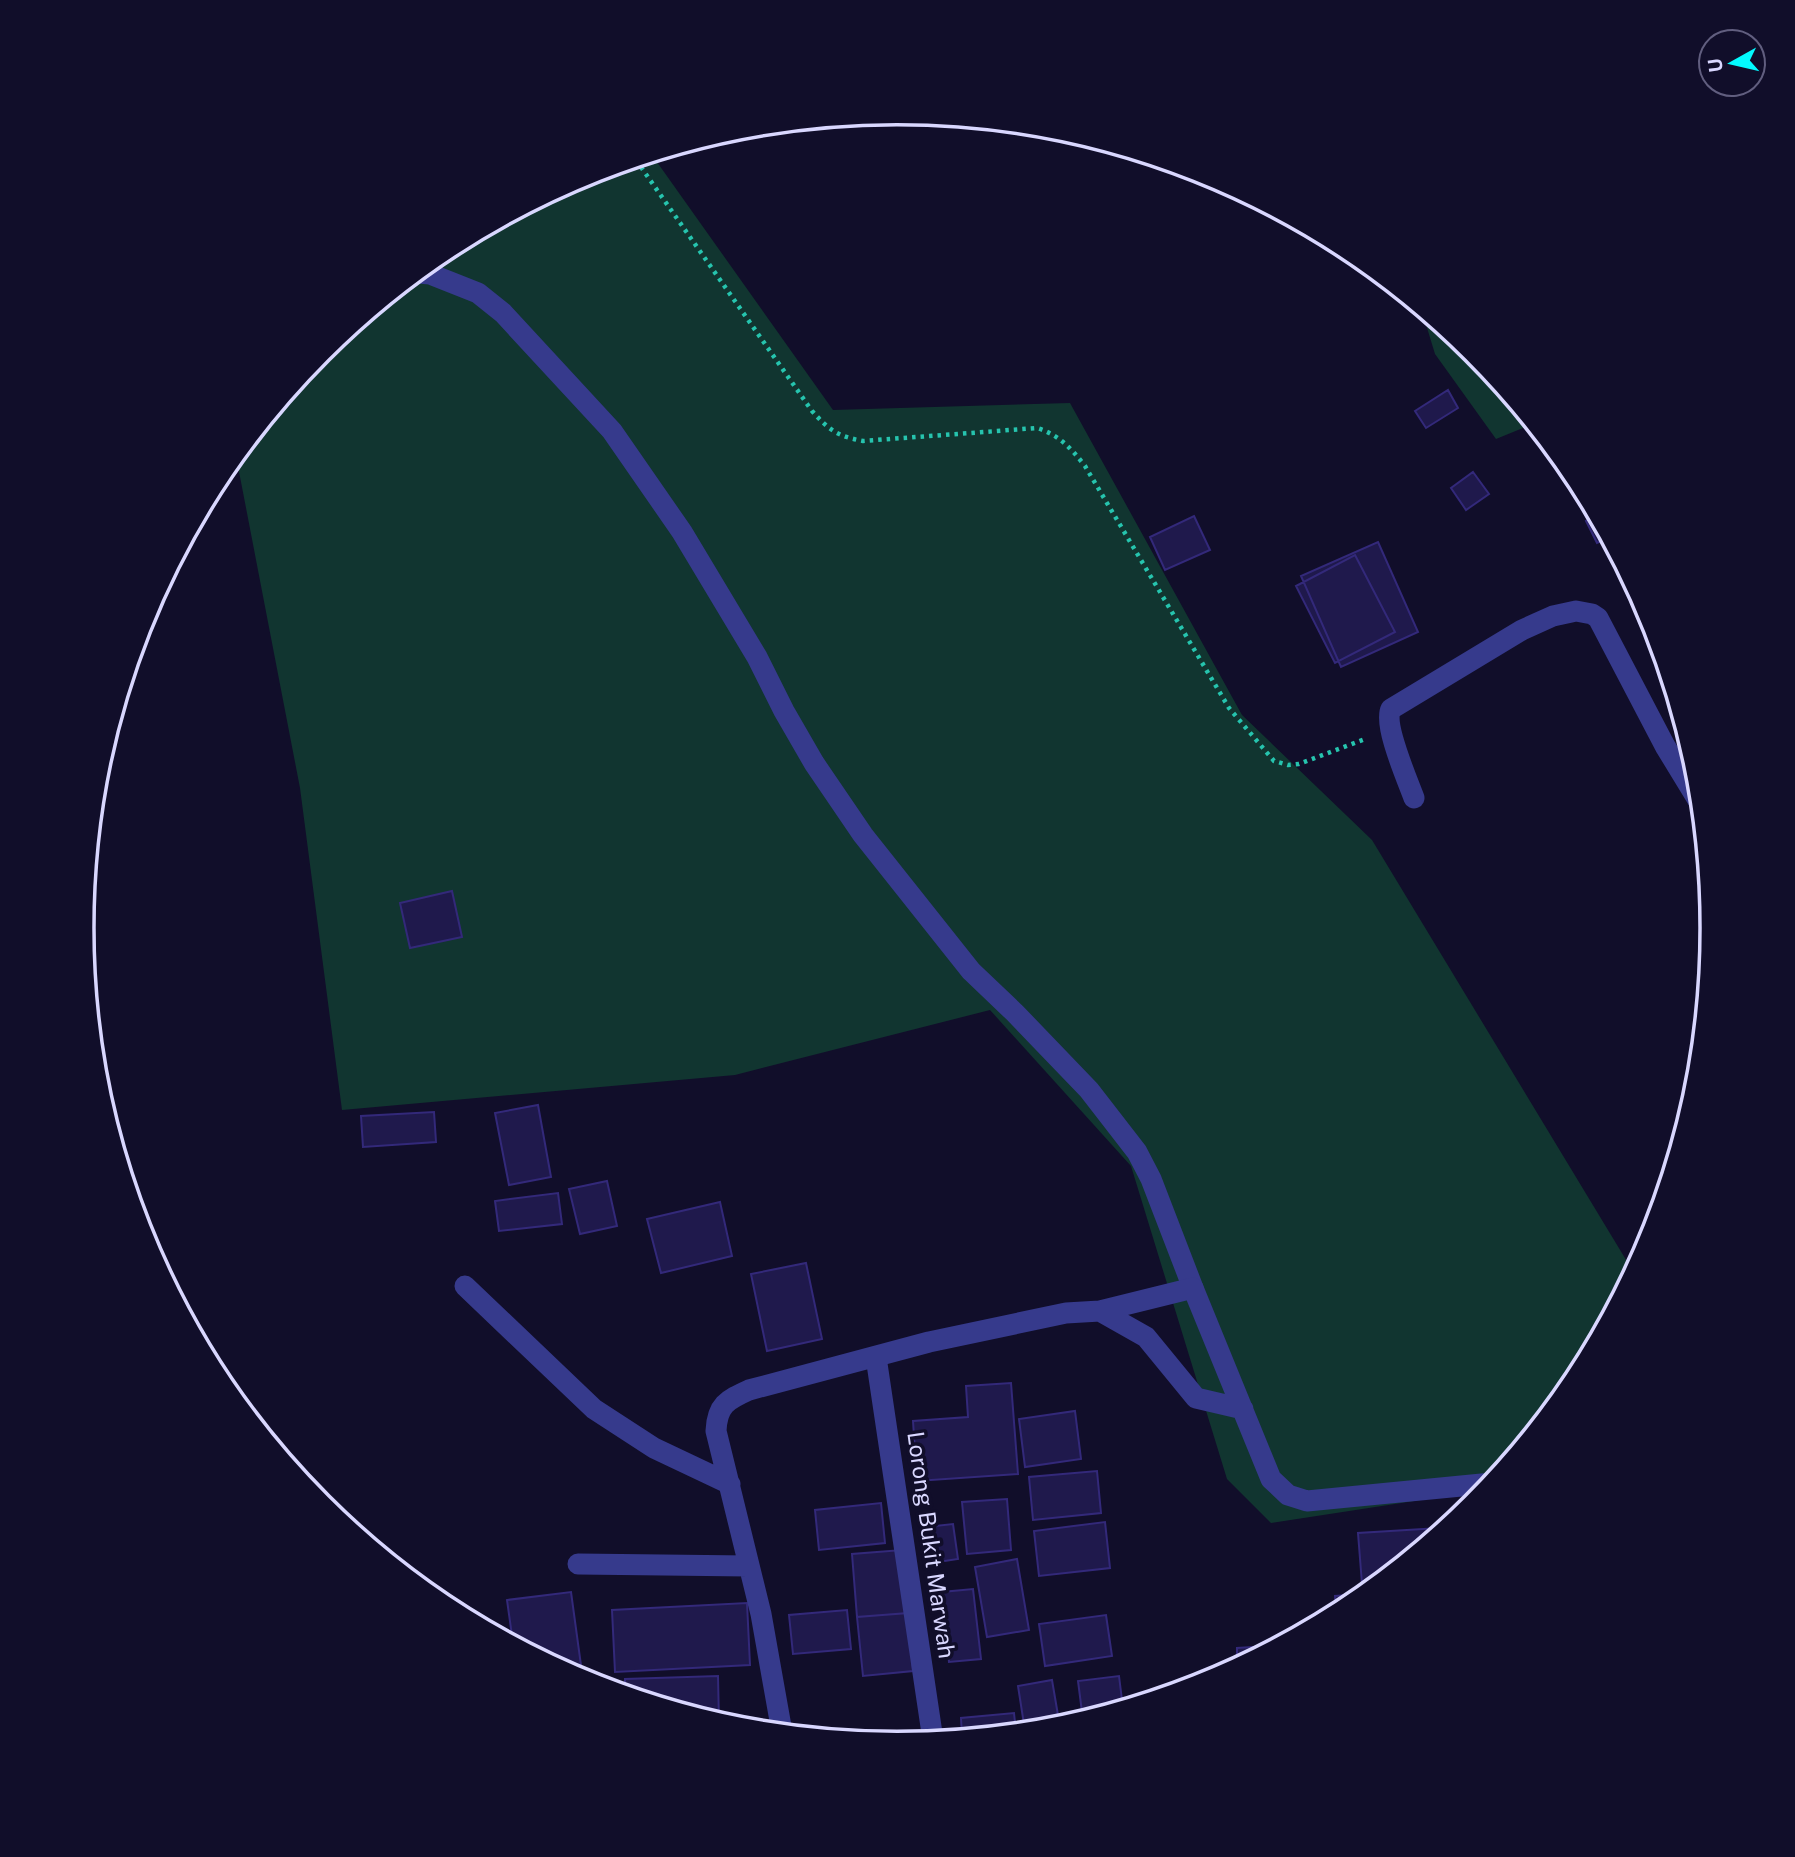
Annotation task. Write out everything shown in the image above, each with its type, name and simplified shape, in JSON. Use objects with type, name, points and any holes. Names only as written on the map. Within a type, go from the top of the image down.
[{"type":"street","points":[[432,275],[478,293],[495,306],[612,431],[682,532],[757,656],[814,763],[863,835],[971,971],[1089,1090],[1137,1152],[1151,1178],[1271,1479],[1288,1495],[1307,1501],[1476,1485]]},
{"type":"street","points":[[1413,797],[1390,729],[1388,713],[1391,709],[1522,630],[1576,611],[1598,618],[1665,746],[1687,781]]},
{"type":"street","points":[[465,1286],[594,1409],[654,1448],[730,1484]]},
{"type":"street","points":[[780,1723],[761,1614],[716,1431],[718,1412],[723,1406],[749,1390],[929,1342],[1066,1313],[1100,1311],[1193,1288]]},
{"type":"street","points":[[1100,1311],[1146,1337],[1196,1398],[1243,1409]]},
{"type":"street","name":"Lorong Bukit Marwah","points":[[876,1357],[932,1731]]},
{"type":"street","points":[[578,1564],[748,1566]]},
{"type":"path","points":[[641,167],[812,411],[834,433],[863,441],[1037,428],[1051,432],[1062,439],[1085,466],[1229,708],[1274,761],[1288,765],[1299,764],[1390,729]]},
{"type":"green space","points":[[657,163],[833,410],[1070,403],[1242,715],[1372,840],[1628,1262],[1593,1330],[1565,1375],[1535,1417],[1468,1493],[1271,1523],[1227,1479],[1131,1166],[990,1010],[735,1075],[342,1110],[300,788],[239,470],[294,399],[330,361],[409,291],[451,261],[542,208]]},
{"type":"green space","points":[[1426,324],[1465,361],[1525,427],[1496,439],[1435,354]]},
{"type":"building","points":[[1448,390],[1458,408],[1426,428],[1415,411]]},
{"type":"building","points":[[1473,472],[1489,494],[1466,510],[1451,488]]},
{"type":"building","points":[[1194,516],[1210,550],[1165,570],[1150,537]]},
{"type":"building","points":[[1588,520],[1601,541],[1597,543],[1586,521]]},
{"type":"building","points":[[1378,542],[1418,632],[1341,667],[1301,576]]},
{"type":"building","points":[[1355,555],[1395,632],[1335,663],[1296,586]]},
{"type":"building","points":[[452,891],[462,937],[410,948],[400,903]]},
{"type":"building","points":[[538,1105],[551,1177],[509,1185],[495,1113]]},
{"type":"building","points":[[434,1112],[436,1142],[363,1147],[361,1116]]},
{"type":"building","points":[[607,1181],[617,1226],[580,1234],[569,1189]]},
{"type":"building","points":[[558,1193],[562,1224],[499,1231],[495,1201]]},
{"type":"building","points":[[720,1202],[732,1256],[661,1273],[647,1219]]},
{"type":"building","points":[[806,1263],[822,1339],[767,1351],[751,1274]]},
{"type":"building","points":[[1011,1383],[1018,1474],[917,1481],[913,1421],[968,1417],[966,1386]]},
{"type":"building","points":[[1075,1411],[1081,1459],[1025,1467],[1019,1419]]},
{"type":"building","points":[[1097,1471],[1101,1513],[1033,1520],[1029,1477]]},
{"type":"building","points":[[1007,1499],[1011,1550],[967,1554],[962,1502]]},
{"type":"building","points":[[881,1503],[885,1543],[819,1550],[815,1510]]},
{"type":"building","points":[[1105,1522],[1110,1568],[1039,1576],[1034,1531]]},
{"type":"building","points":[[953,1524],[958,1559],[931,1563],[926,1527]]},
{"type":"building","points":[[1431,1529],[1362,1583],[1358,1533]]},
{"type":"building","points":[[902,1550],[908,1613],[857,1617],[852,1554]]},
{"type":"building","points":[[1017,1559],[1029,1630],[987,1637],[975,1567]]},
{"type":"building","points":[[973,1589],[981,1659],[949,1662],[942,1592]]},
{"type":"building","points":[[571,1592],[581,1666],[512,1632],[507,1600]]},
{"type":"building","points":[[747,1603],[750,1665],[615,1672],[612,1610]]},
{"type":"building","points":[[847,1610],[851,1649],[793,1654],[789,1615]]},
{"type":"building","points":[[908,1613],[913,1671],[863,1676],[857,1617]]},
{"type":"building","points":[[1106,1615],[1112,1656],[1045,1666],[1039,1624]]},
{"type":"building","points":[[1257,1647],[1237,1656],[1237,1648]]},
{"type":"building","points":[[718,1676],[719,1711],[639,1689],[625,1684],[625,1679]]},
{"type":"building","points":[[1119,1676],[1122,1699],[1082,1709],[1078,1681]]},
{"type":"building","points":[[1052,1680],[1058,1715],[1023,1721],[1018,1686]]},
{"type":"building","points":[[1014,1713],[1015,1723],[962,1729],[961,1718]]}]
